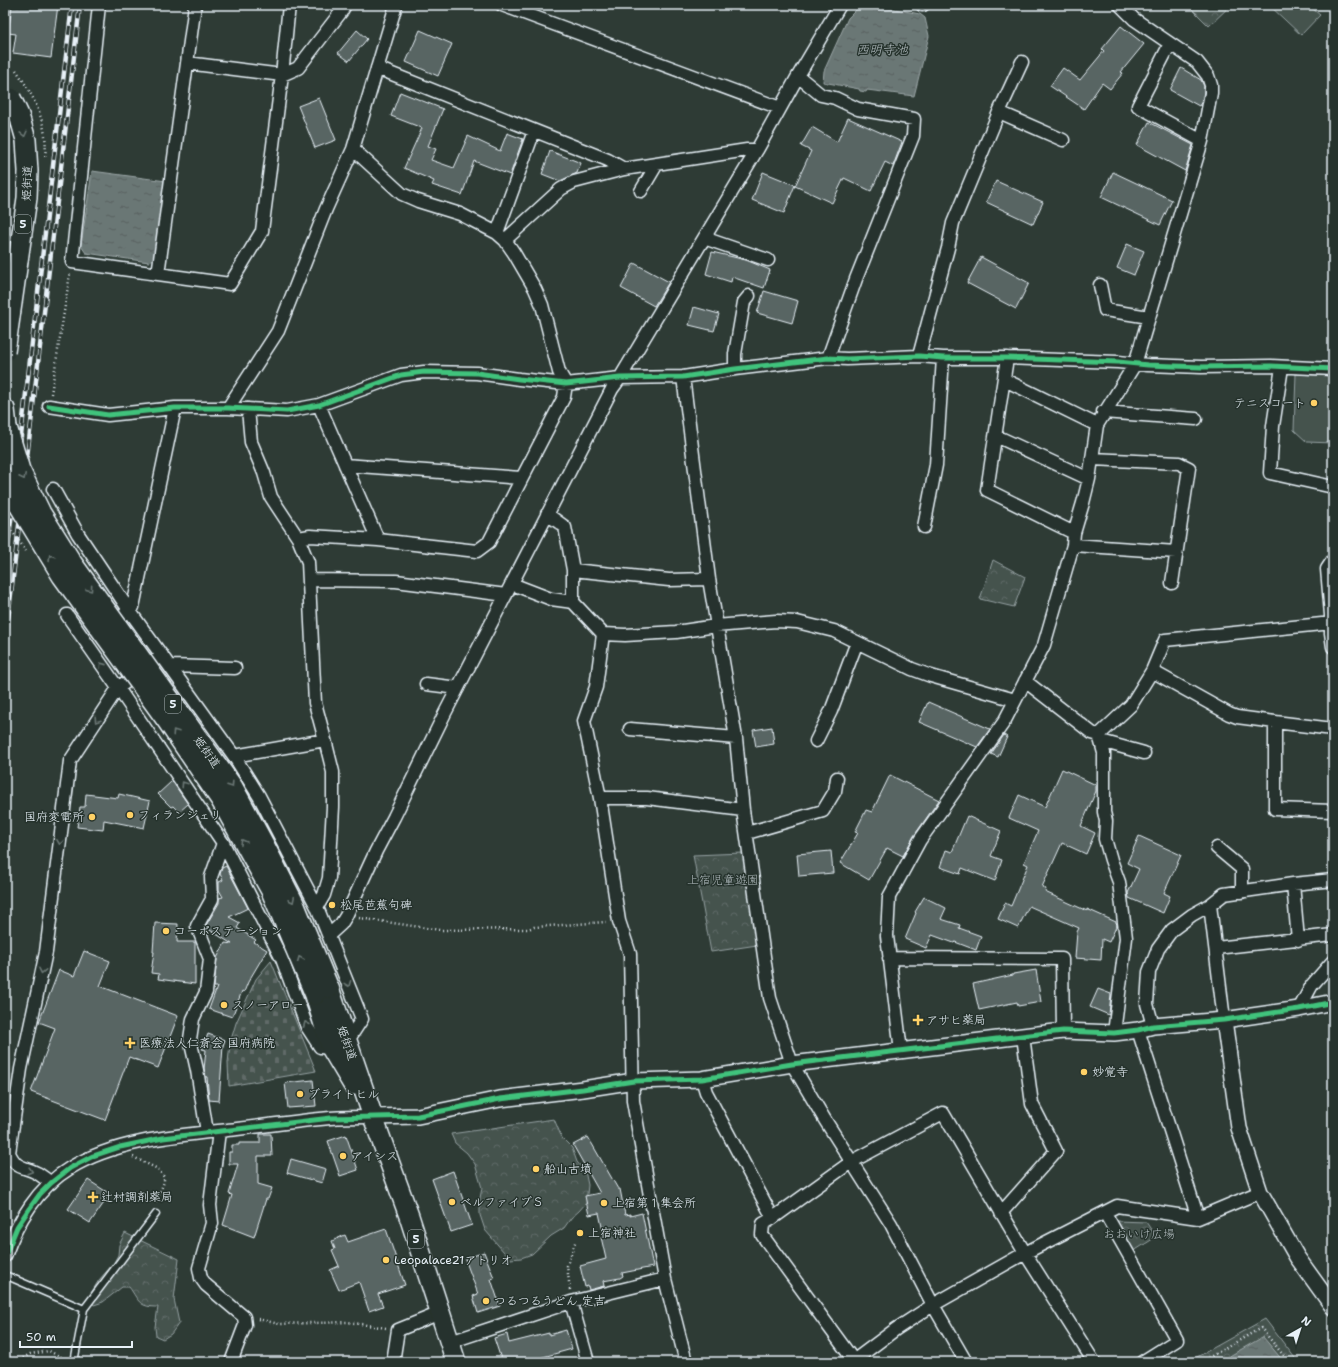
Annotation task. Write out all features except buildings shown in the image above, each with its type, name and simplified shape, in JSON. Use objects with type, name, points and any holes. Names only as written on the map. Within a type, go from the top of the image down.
[{"type":"main road","name":"姫街道","points":[[5,352],[27,198],[28,171],[26,140],[19,115],[8,94]]},
{"type":"main road","name":"姫街道","points":[[5,135],[11,180],[10,201],[5,232]]},
{"type":"main road","name":"姫街道","points":[[5,409],[7,427],[20,470],[41,513],[73,564],[233,787],[294,903],[339,1045],[372,1117],[406,1209],[456,1362]]},
{"type":"main road","name":"姫街道","points":[[5,478],[12,494],[62,576],[168,721],[220,799],[271,891],[322,992]]},
{"type":"street","points":[[99,5],[72,262],[230,284],[262,231],[282,75],[289,5]]},
{"type":"street","points":[[158,274],[195,5]]},
{"type":"street","points":[[187,63],[282,75],[298,68],[341,12],[344,5]]},
{"type":"street","points":[[228,408],[278,331],[326,209],[353,149],[396,5]]},
{"type":"street","points":[[502,5],[780,108]]},
{"type":"street","points":[[329,935],[341,924],[346,916],[376,851],[458,688],[612,390],[757,150],[840,5]]},
{"type":"street","points":[[901,1051],[887,936],[889,897],[920,840],[1004,722],[1044,645],[1073,545],[1074,533],[1089,479],[1096,425],[1135,364],[1202,141],[1211,93],[1208,76],[1197,62],[1134,19],[1120,5]]},
{"type":"street","points":[[1170,44],[1138,106],[1202,141]]},
{"type":"street","points":[[919,356],[948,248],[953,223],[999,112],[1022,62]]},
{"type":"street","points":[[377,68],[608,160],[624,169]]},
{"type":"street","points":[[798,76],[822,95],[836,98],[858,109],[914,119],[913,136],[856,279],[828,358]]},
{"type":"street","points":[[999,112],[1063,140]]},
{"type":"street","points":[[501,237],[534,131]]},
{"type":"street","points":[[298,538],[310,536],[378,540],[477,550],[489,542],[564,397],[566,384],[559,372],[542,305],[535,289],[523,266],[501,237],[460,214],[418,201],[402,194],[353,149]]},
{"type":"street","points":[[501,237],[561,189],[574,182],[624,169],[747,150],[757,150]]},
{"type":"street","points":[[641,191],[657,164]]},
{"type":"street","points":[[704,238],[768,260]]},
{"type":"street","points":[[1100,285],[1105,310],[1149,317]]},
{"type":"street","points":[[735,369],[735,354],[744,302],[749,296]]},
{"type":"street","points":[[49,406],[108,416],[175,408],[228,408],[287,411],[319,405],[401,375],[424,372],[477,373],[566,384],[620,378],[682,377],[828,358],[847,359],[919,356],[943,358],[1007,358],[1201,367],[1271,366],[1333,369]]},
{"type":"street","points":[[924,527],[936,465],[943,358]]},
{"type":"street","points":[[1007,358],[1005,380],[987,490],[1074,533]]},
{"type":"street","points":[[1282,367],[1273,426],[1270,473],[1333,487]]},
{"type":"street","points":[[682,377],[716,626],[736,738],[743,810],[770,998],[792,1064],[825,1120],[891,1224],[933,1305],[966,1362]]},
{"type":"street","points":[[1005,380],[1096,425]]},
{"type":"street","points":[[319,405],[378,540]]},
{"type":"street","points":[[86,642],[134,607],[175,408]]},
{"type":"street","points":[[248,409],[251,442],[271,497],[298,538],[308,562],[315,703],[333,772],[333,807],[329,878],[324,895],[317,907]]},
{"type":"street","points":[[1103,412],[1196,419]]},
{"type":"street","points":[[996,436],[1089,479]]},
{"type":"street","points":[[1092,459],[1179,463],[1189,468],[1172,583]]},
{"type":"street","points":[[345,465],[522,478]]},
{"type":"street","points":[[53,489],[78,534],[129,610],[234,756],[259,796],[317,907],[362,1019],[339,1045],[320,1047],[307,1028],[282,959],[223,842],[67,615]]},
{"type":"street","points":[[547,514],[565,527],[573,570],[573,602]]},
{"type":"street","points":[[1073,545],[1176,552]]},
{"type":"street","points":[[1333,560],[1327,568],[1333,647]]},
{"type":"street","points":[[573,570],[669,580],[709,579]]},
{"type":"street","points":[[309,580],[396,581],[506,595]]},
{"type":"street","points":[[512,584],[551,599],[573,602],[603,634],[676,632],[716,626],[776,621],[797,622],[834,631],[912,669],[931,676],[1015,700]]},
{"type":"street","points":[[1100,738],[1130,705],[1152,671],[1165,640],[1332,624]]},
{"type":"street","points":[[603,634],[596,687],[584,721],[600,798],[619,921],[630,954],[634,1081],[633,1101],[665,1279],[686,1362]]},
{"type":"street","points":[[816,741],[831,711],[857,642]]},
{"type":"street","points":[[51,1183],[37,1173],[20,1168],[13,1161],[9,1153],[20,1068],[46,952],[70,762],[118,688],[162,655]]},
{"type":"street","points":[[170,666],[235,668]]},
{"type":"street","points":[[1152,671],[1237,717],[1333,729]]},
{"type":"street","points":[[1025,680],[1100,738],[1144,753]]},
{"type":"street","points":[[426,684],[458,688]]},
{"type":"street","points":[[1275,722],[1275,809],[1333,811]]},
{"type":"street","points":[[630,729],[736,738]]},
{"type":"street","points":[[1100,738],[1104,753],[1105,838],[1119,882],[1126,938],[1114,1033]]},
{"type":"street","points":[[234,756],[325,740]]},
{"type":"street","points":[[747,833],[823,811],[835,791],[838,778]]},
{"type":"street","points":[[600,798],[647,798],[743,810]]},
{"type":"street","points":[[207,1132],[197,1070],[190,1039],[193,1019],[206,992],[210,959],[197,926],[212,899],[211,877],[223,842]]},
{"type":"street","points":[[1217,848],[1242,869],[1242,892]]},
{"type":"street","points":[[1198,1218],[1146,1028],[1149,972],[1158,950],[1172,930],[1224,894],[1333,880]]},
{"type":"street","points":[[1293,884],[1298,940]]},
{"type":"street","points":[[1210,905],[1239,1128],[1260,1192],[1297,1257],[1333,1307]]},
{"type":"street","points":[[1216,948],[1333,935]]},
{"type":"street","points":[[889,958],[1062,959],[1063,1031]]},
{"type":"street","points":[[1299,1009],[1312,985],[1333,961]]},
{"type":"street","points":[[5,1256],[17,1227],[40,1194],[70,1168],[93,1156],[120,1147],[163,1138],[331,1118],[418,1116],[500,1099],[634,1081],[702,1079],[792,1064],[1063,1031],[1114,1033],[1146,1028],[1224,1020],[1333,1004]]},
{"type":"street","points":[[1002,1213],[1056,1151],[1032,1104],[1023,1036]]},
{"type":"street","points":[[702,1079],[706,1092],[772,1218]]},
{"type":"street","points":[[1094,1362],[1025,1253],[943,1113],[851,1162],[763,1224],[762,1235],[853,1361],[896,1329],[933,1305],[1025,1253],[1117,1206],[1198,1218],[1260,1192]]},
{"type":"street","points":[[219,1131],[210,1205],[212,1223],[199,1268],[201,1278],[206,1285],[244,1316],[245,1325],[231,1362]]},
{"type":"street","points":[[1105,1213],[1177,1340],[1142,1362]]},
{"type":"street","points":[[450,1342],[571,1302],[665,1279]]},
{"type":"street","points":[[571,1302],[588,1362]]},
{"type":"street","points":[[393,1362],[398,1330],[440,1312]]},
{"type":"lane","points":[[74,1362],[84,1309],[156,1214]]},
{"type":"lane","points":[[5,1275],[84,1309]]},
{"type":"path","points":[[49,406],[72,262]]},
{"type":"path","points":[[5,521],[26,552]]},
{"type":"path","points":[[346,916],[440,930],[528,929],[534,927],[619,921]]},
{"type":"path","points":[[120,1147],[135,1159],[158,1169],[162,1173],[164,1182],[155,1202]]},
{"type":"path","points":[[571,1302],[567,1266],[576,1240]]},
{"type":"path","points":[[244,1316],[279,1324],[348,1322],[398,1330]]},
{"type":"path","points":[[1201,1362],[1261,1328],[1290,1362]]},
{"type":"path","points":[[16,1362],[30,1354],[50,1352],[70,1362]]},
{"type":"green space","points":[[1188,5],[1231,5],[1209,26]]},
{"type":"green space","points":[[1269,5],[1308,5],[1320,15],[1301,35]]},
{"type":"green space","name":"テニスコート","points":[[1296,374],[1333,376],[1333,443],[1307,442],[1294,430]]},
{"type":"green space","points":[[993,560],[1025,577],[1014,607],[980,599]]},
{"type":"green space","name":"上宿児童遊園","points":[[743,853],[757,945],[711,952],[693,855]]},
{"type":"green space","points":[[271,961],[316,1071],[229,1086],[228,1063],[230,1043],[236,1023],[256,979]]},
{"type":"green space","points":[[554,1119],[562,1138],[572,1148],[577,1162],[585,1171],[588,1185],[586,1203],[571,1218],[564,1228],[551,1236],[532,1254],[521,1258],[510,1259],[485,1230],[480,1215],[480,1198],[482,1188],[475,1164],[467,1153],[455,1143],[451,1134]]},
{"type":"green space","name":"おおいけ広場","points":[[1116,1221],[1146,1222],[1156,1237],[1134,1251]]},
{"type":"green space","points":[[125,1233],[179,1259],[174,1299],[179,1323],[171,1334],[163,1339],[156,1336],[155,1327],[158,1307],[151,1307],[142,1304],[137,1300],[129,1287],[122,1287],[103,1302],[94,1305],[88,1298],[99,1280],[113,1264],[118,1255],[119,1245]]},
{"type":"green space","points":[[1265,1319],[1298,1362],[1188,1362]]},
{"type":"water","name":"西明寺池","points":[[861,5],[874,5],[920,14],[925,18],[929,36],[914,96],[867,90],[866,92],[860,91],[859,89],[823,82],[824,71],[848,18]]},
{"type":"water","points":[[92,171],[166,181],[156,256],[149,262],[86,253],[81,246]]},
{"type":"water","points":[[1263,1337],[1284,1362],[1219,1362]]},
{"type":"railway","points":[[5,571],[72,5]]},
{"type":"railway","points":[[5,645],[80,5]]},
{"type":"cycle path","points":[[49,406],[108,415],[175,408],[228,408],[287,411],[319,405],[401,375],[424,372],[477,373],[566,384],[620,378],[683,377],[828,358],[847,359],[919,356],[943,358],[1007,358],[1118,362],[1201,367],[1271,366],[1333,369]]},
{"type":"cycle path","points":[[5,1256],[17,1227],[40,1194],[70,1168],[93,1156],[120,1147],[163,1138],[331,1118],[418,1116],[500,1099],[634,1081],[702,1079],[792,1064],[1063,1031],[1114,1033],[1138,1030],[1153,1026],[1224,1020],[1299,1009],[1333,1002]]},
{"type":"place","name":"テニスコート","points":[[1314,403]]},
{"type":"place","name":"フィランジェリ","points":[[130,815]]},
{"type":"place","name":"国府変電所","points":[[92,817]]},
{"type":"place","name":"松尾芭蕉句碑","points":[[332,905]]},
{"type":"place","name":"コーポステーション","points":[[166,931]]},
{"type":"place","name":"スノーアロー","points":[[224,1005]]},
{"type":"place","name":"アサヒ薬局","points":[[918,1020]]},
{"type":"place","name":"医療法人仁斎会 国府病院","points":[[130,1043]]},
{"type":"place","name":"妙覚寺","points":[[1084,1072]]},
{"type":"place","name":"ブライトヒル","points":[[300,1094]]},
{"type":"place","name":"アインス","points":[[343,1156]]},
{"type":"place","name":"船山古墳","points":[[536,1169]]},
{"type":"place","name":"辻村調剤薬局","points":[[93,1197]]},
{"type":"place","name":"ベルファイブＳ","points":[[452,1202]]},
{"type":"place","name":"上宿第１集会所","points":[[604,1203]]},
{"type":"place","name":"上宿神社","points":[[580,1233]]},
{"type":"place","name":"Leopalace21アトリオ","points":[[386,1260]]},
{"type":"place","name":"つるつるうどん 定吉","points":[[486,1301]]}]
